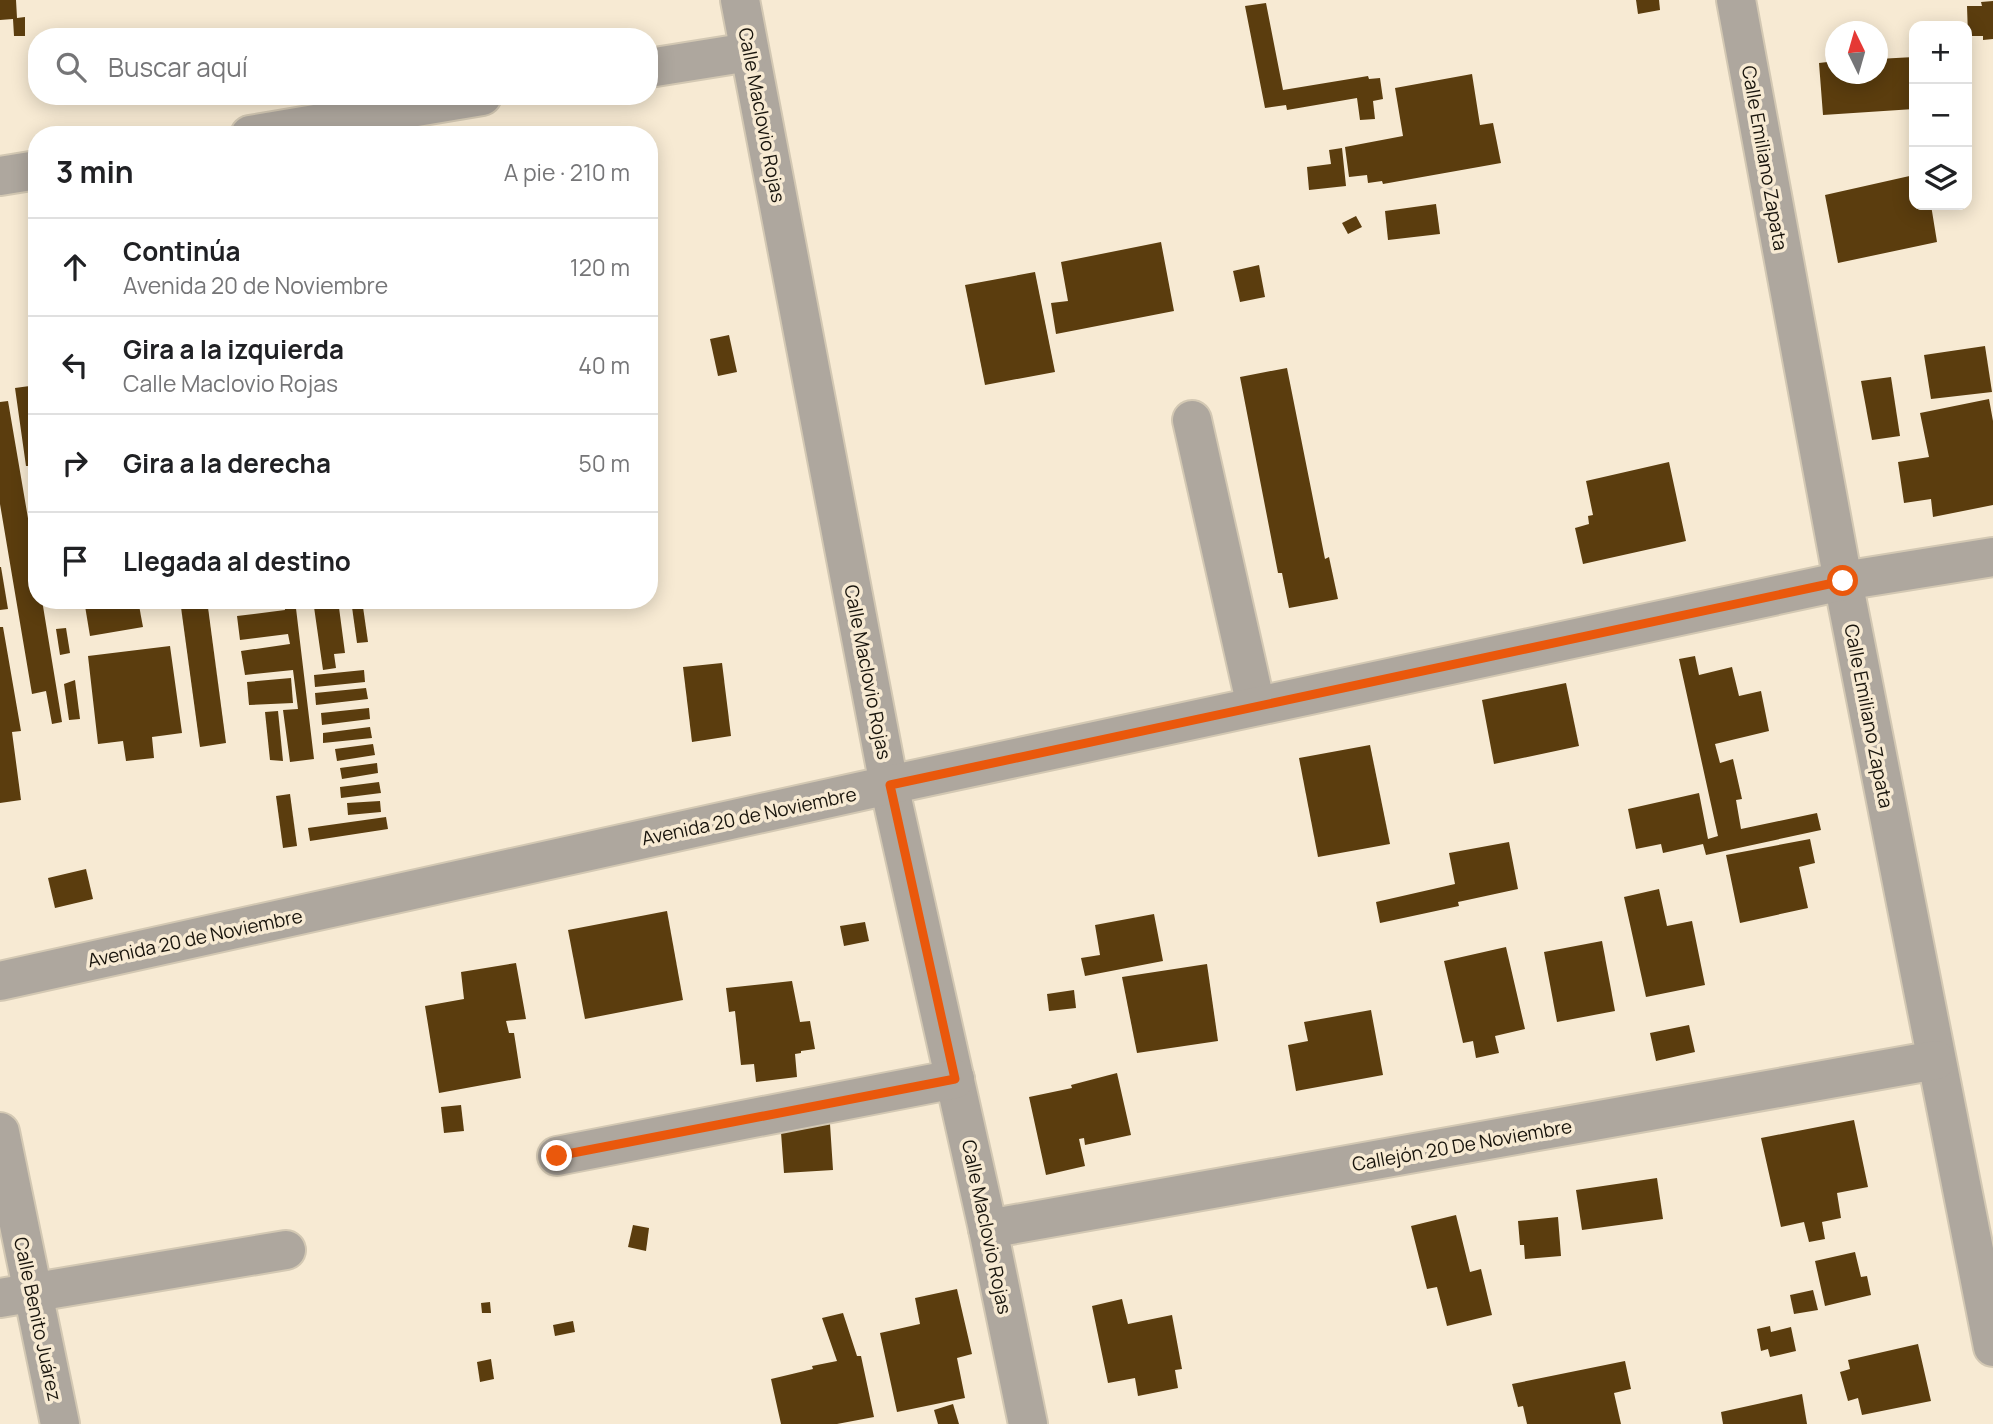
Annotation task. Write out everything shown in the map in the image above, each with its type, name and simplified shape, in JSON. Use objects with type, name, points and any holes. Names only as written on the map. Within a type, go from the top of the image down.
[{"type":"street","name":"Calle Maclovio Rojas","points":[[740,0],[890,785],[1028,1424]]},
{"type":"street","name":"Calle Emiliano Zapata","points":[[1736,0],[1843,581],[1993,1347]]},
{"type":"street","points":[[658,67],[750,52]]},
{"type":"street","points":[[304,126],[428,105]]},
{"type":"street","points":[[0,176],[28,171]]},
{"type":"street","points":[[1192,420],[1256,706]]},
{"type":"street","name":"Avenida 20 de Noviembre","points":[[0,981],[890,785],[1843,581],[1993,557]]},
{"type":"street","name":"Callejón 20 De Noviembre","points":[[988,1229],[1936,1060]]},
{"type":"street","points":[[557,1156],[955,1079]]},
{"type":"street","name":"Calle Benito Juárez","points":[[0,1132],[16,1295],[60,1424]]},
{"type":"street","points":[[16,1295],[286,1250]]},
{"type":"building","points":[[0,0],[16,0],[17,18],[25,17],[25,36],[14,36],[13,19],[0,20]]},
{"type":"building","points":[[1636,0],[1659,0],[1660,10],[1638,14]]},
{"type":"building","points":[[1993,1],[1993,39],[1983,40],[1983,36],[1972,36],[1972,21],[1968,21],[1967,6],[1982,6],[1981,2]]},
{"type":"building","points":[[1266,3],[1283,90],[1368,76],[1369,79],[1380,78],[1383,99],[1373,101],[1375,119],[1360,120],[1357,98],[1287,110],[1286,105],[1265,108],[1245,6]]},
{"type":"building","points":[[1909,57],[1909,109],[1823,115],[1819,63],[1825,62],[1825,84],[1888,84],[1888,58]]},
{"type":"building","points":[[1472,74],[1480,125],[1493,123],[1501,163],[1383,184],[1382,181],[1368,183],[1367,175],[1349,177],[1345,147],[1403,136],[1395,88]]},
{"type":"building","points":[[1342,148],[1346,186],[1309,190],[1307,167],[1331,164],[1329,150]]},
{"type":"building","points":[[1909,176],[1909,210],[1932,210],[1937,242],[1838,263],[1825,195]]},
{"type":"building","points":[[1436,204],[1440,234],[1388,240],[1385,211]]},
{"type":"building","points":[[1356,216],[1362,227],[1348,234],[1342,223]]},
{"type":"building","points":[[1161,242],[1174,311],[1056,334],[1051,303],[1068,301],[1061,262]]},
{"type":"building","points":[[1259,265],[1265,297],[1240,302],[1233,271]]},
{"type":"building","points":[[1035,272],[1055,372],[985,385],[965,285]]},
{"type":"building","points":[[729,335],[737,372],[718,376],[710,339]]},
{"type":"building","points":[[1985,346],[1992,392],[1931,399],[1924,355]]},
{"type":"building","points":[[1287,368],[1325,559],[1329,557],[1338,599],[1289,608],[1282,573],[1278,573],[1240,377]]},
{"type":"building","points":[[1891,377],[1900,436],[1872,440],[1861,381]]},
{"type":"building","points":[[28,386],[28,466],[26,466],[15,388]]},
{"type":"building","points":[[1989,399],[1993,421],[1993,505],[1933,517],[1931,499],[1904,503],[1898,462],[1929,457],[1920,413]]},
{"type":"building","points":[[8,401],[28,518],[28,609],[43,609],[62,722],[52,724],[46,691],[32,694],[0,504],[0,402]]},
{"type":"building","points":[[1669,462],[1686,541],[1583,564],[1575,528],[1589,524],[1588,516],[1593,515],[1586,481]]},
{"type":"building","points":[[0,567],[8,609],[0,610]]},
{"type":"building","points":[[86,609],[140,609],[143,627],[90,636]]},
{"type":"building","points":[[181,609],[208,609],[226,743],[200,747]]},
{"type":"building","points":[[296,609],[314,759],[290,762],[283,710],[298,709],[293,670],[245,675],[241,651],[290,644],[288,634],[240,640],[237,616]]},
{"type":"building","points":[[314,609],[339,609],[345,653],[334,654],[336,668],[323,670]]},
{"type":"building","points":[[352,609],[363,609],[368,642],[357,643]]},
{"type":"building","points":[[0,627],[3,627],[21,731],[12,732],[21,800],[0,803]]},
{"type":"building","points":[[66,628],[70,653],[60,655],[56,629]]},
{"type":"building","points":[[170,646],[182,733],[152,737],[154,758],[126,761],[123,741],[98,744],[88,656]]},
{"type":"building","points":[[1695,656],[1699,675],[1732,667],[1739,696],[1761,691],[1769,731],[1715,744],[1720,763],[1733,759],[1742,799],[1736,800],[1741,829],[1817,813],[1821,830],[1706,855],[1703,844],[1663,853],[1661,844],[1636,849],[1628,809],[1699,793],[1708,839],[1718,836],[1679,659]]},
{"type":"building","points":[[722,663],[731,736],[692,742],[683,667]]},
{"type":"building","points":[[364,670],[365,682],[315,687],[314,675]]},
{"type":"building","points":[[291,678],[293,703],[249,705],[247,682]]},
{"type":"building","points":[[75,680],[80,719],[69,720],[64,684]]},
{"type":"building","points":[[1566,683],[1579,746],[1494,764],[1482,700]]},
{"type":"building","points":[[366,688],[368,699],[316,705],[315,693]]},
{"type":"building","points":[[369,708],[370,719],[322,725],[321,713]]},
{"type":"building","points":[[278,711],[283,761],[270,760],[265,712]]},
{"type":"building","points":[[370,727],[372,738],[323,743],[323,733]]},
{"type":"building","points":[[373,744],[375,755],[337,761],[335,749]]},
{"type":"building","points":[[1370,745],[1390,844],[1318,857],[1299,758]]},
{"type":"building","points":[[377,763],[378,773],[342,779],[340,768]]},
{"type":"building","points":[[379,782],[381,793],[341,798],[340,787]]},
{"type":"building","points":[[290,794],[297,846],[283,848],[276,796]]},
{"type":"building","points":[[380,801],[381,812],[348,815],[347,803]]},
{"type":"building","points":[[386,817],[388,829],[310,841],[308,828]]},
{"type":"building","points":[[1810,839],[1815,863],[1799,867],[1808,908],[1740,923],[1726,855]]},
{"type":"building","points":[[1509,842],[1518,889],[1458,902],[1459,906],[1380,923],[1376,902],[1455,884],[1449,853]]},
{"type":"building","points":[[86,869],[93,899],[55,908],[48,878]]},
{"type":"building","points":[[1659,889],[1667,926],[1692,921],[1705,985],[1646,997],[1624,897]]},
{"type":"building","points":[[667,911],[683,1000],[585,1019],[568,930]]},
{"type":"building","points":[[1154,914],[1163,961],[1085,976],[1081,958],[1100,955],[1095,925]]},
{"type":"building","points":[[865,922],[869,941],[844,946],[840,926]]},
{"type":"building","points":[[1602,941],[1615,1011],[1557,1022],[1544,952]]},
{"type":"building","points":[[1506,947],[1525,1029],[1495,1036],[1499,1053],[1476,1058],[1473,1041],[1463,1043],[1444,961]]},
{"type":"building","points":[[516,963],[526,1019],[506,1021],[509,1033],[514,1033],[521,1078],[439,1093],[425,1006],[464,999],[461,972]]},
{"type":"building","points":[[1207,964],[1218,1041],[1137,1053],[1122,977]]},
{"type":"building","points":[[792,981],[800,1022],[810,1021],[815,1049],[795,1054],[797,1077],[756,1082],[754,1064],[741,1065],[735,1011],[729,1012],[726,988]]},
{"type":"building","points":[[1074,990],[1076,1008],[1049,1011],[1047,994]]},
{"type":"building","points":[[1371,1010],[1383,1075],[1296,1091],[1288,1045],[1308,1041],[1304,1022]]},
{"type":"building","points":[[1689,1025],[1695,1052],[1656,1061],[1650,1033]]},
{"type":"building","points":[[1117,1073],[1131,1135],[1085,1145],[1084,1138],[1079,1139],[1085,1166],[1046,1175],[1029,1097],[1072,1088],[1071,1085]]},
{"type":"building","points":[[461,1105],[464,1131],[444,1133],[441,1107]]},
{"type":"building","points":[[780,1119],[799,1126],[830,1124],[833,1170],[784,1173]]},
{"type":"building","points":[[1854,1120],[1868,1187],[1837,1193],[1841,1218],[1822,1222],[1825,1239],[1809,1242],[1804,1222],[1781,1227],[1761,1138]]},
{"type":"building","points":[[1657,1178],[1663,1219],[1582,1230],[1576,1190]]},
{"type":"building","points":[[1456,1215],[1470,1272],[1481,1269],[1492,1315],[1447,1326],[1437,1287],[1427,1289],[1411,1226]]},
{"type":"building","points":[[1558,1217],[1561,1256],[1525,1259],[1524,1245],[1520,1245],[1518,1221]]},
{"type":"building","points":[[633,1225],[649,1228],[646,1251],[628,1247]]},
{"type":"building","points":[[1855,1252],[1861,1277],[1867,1276],[1871,1295],[1825,1306],[1815,1261]]},
{"type":"building","points":[[957,1289],[972,1354],[957,1358],[965,1398],[897,1412],[880,1333],[920,1324],[915,1298]]},
{"type":"building","points":[[1813,1290],[1818,1310],[1794,1314],[1790,1295]]},
{"type":"building","points":[[1122,1299],[1128,1324],[1172,1315],[1182,1369],[1175,1370],[1178,1388],[1138,1396],[1135,1378],[1108,1383],[1092,1306]]},
{"type":"building","points":[[490,1302],[491,1313],[482,1313],[481,1303]]},
{"type":"building","points":[[843,1313],[857,1356],[861,1356],[874,1417],[837,1424],[781,1424],[771,1379],[837,1361],[822,1318]]},
{"type":"building","points":[[573,1321],[575,1332],[555,1336],[553,1325]]},
{"type":"building","points":[[1770,1326],[1771,1332],[1791,1327],[1796,1351],[1770,1357],[1768,1349],[1761,1351],[1757,1329]]},
{"type":"building","points":[[1918,1344],[1931,1401],[1862,1415],[1858,1398],[1848,1401],[1840,1372],[1850,1369],[1848,1360]]},
{"type":"building","points":[[491,1359],[494,1379],[480,1382],[477,1362]]},
{"type":"building","points":[[1625,1361],[1631,1389],[1614,1393],[1621,1424],[1527,1424],[1523,1406],[1518,1407],[1512,1384]]},
{"type":"building","points":[[1802,1394],[1807,1424],[1723,1424],[1721,1412]]},
{"type":"building","points":[[953,1404],[959,1424],[938,1424],[934,1410]]},
{"type":"route","points":[[557,1156],[955,1079],[890,785],[1843,581]]}]
